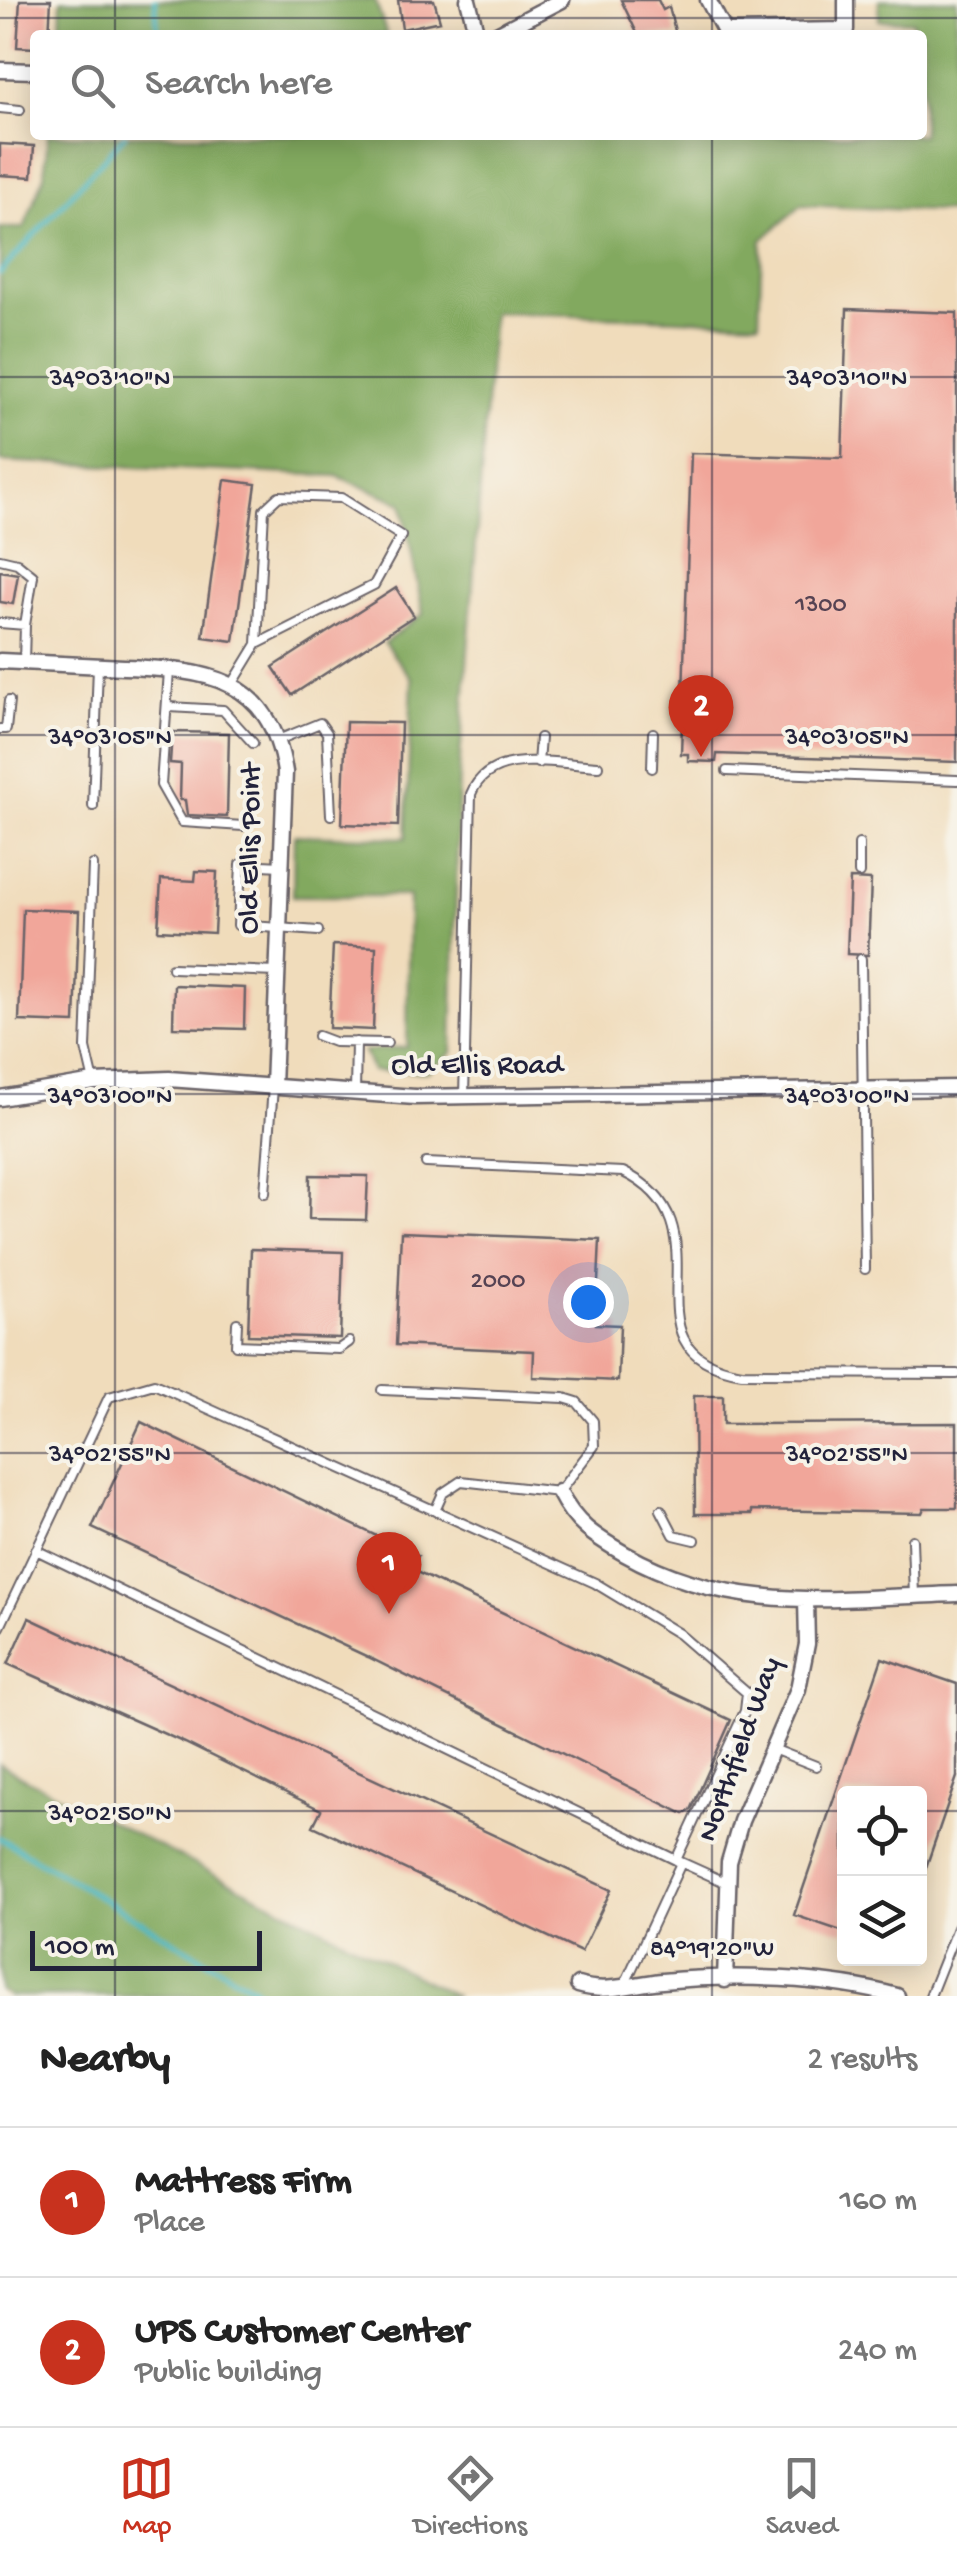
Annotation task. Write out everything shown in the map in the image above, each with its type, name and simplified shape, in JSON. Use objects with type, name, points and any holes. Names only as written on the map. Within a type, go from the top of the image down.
[{"type":"street","points":[[468,0],[476,30]]},
{"type":"street","points":[[505,30],[562,0]]},
{"type":"street","points":[[708,0],[724,30]]},
{"type":"street","points":[[846,0],[846,30]]},
{"type":"street","points":[[0,70],[30,71]]},
{"type":"street","name":"Old Ellis Point","points":[[0,662],[169,668],[212,675],[232,685],[263,712],[278,740],[285,772],[273,1087]]},
{"type":"street","name":"Old Ellis Road","points":[[0,1098],[94,1082],[169,1079],[355,1094],[464,1097],[957,1088]]},
{"type":"street","points":[[559,1492],[571,1517],[591,1534],[669,1576],[738,1596],[806,1599],[957,1594]]},
{"type":"street","name":"Northfield Way","points":[[725,1980],[726,1883],[734,1841],[804,1666],[806,1599]]},
{"type":"street","points":[[578,1985],[602,1992],[663,1981],[725,1980],[835,1984],[897,1996]]},
{"type":"lane","points":[[0,108],[20,110]]},
{"type":"lane","points":[[232,685],[257,644],[264,510],[279,496],[341,498],[401,536],[374,585],[257,644]]},
{"type":"lane","points":[[0,559],[18,563],[33,576],[24,662]]},
{"type":"lane","points":[[0,623],[25,625]]},
{"type":"lane","points":[[93,806],[98,666]]},
{"type":"lane","points":[[169,668],[161,785],[182,822],[243,826],[248,821]]},
{"type":"lane","points":[[0,729],[6,729],[9,702]]},
{"type":"lane","points":[[169,707],[223,710],[252,743]]},
{"type":"lane","points":[[278,740],[320,723],[327,734],[330,814]]},
{"type":"lane","points":[[652,768],[653,733]]},
{"type":"lane","points":[[538,764],[540,738]]},
{"type":"lane","points":[[464,1097],[471,794],[476,782],[494,767],[598,766]]},
{"type":"lane","points":[[727,771],[957,780]]},
{"type":"lane","points":[[859,844],[860,874]]},
{"type":"lane","points":[[281,866],[241,864],[238,925],[318,931]]},
{"type":"lane","points":[[93,865],[86,1048],[94,1082]]},
{"type":"lane","points":[[861,959],[864,1269]]},
{"type":"lane","points":[[172,968],[277,972]]},
{"type":"lane","points":[[318,1036],[334,1042],[387,1042]]},
{"type":"lane","points":[[355,1094],[356,1042]]},
{"type":"lane","points":[[265,1193],[273,1087]]},
{"type":"lane","points":[[426,1163],[623,1172],[648,1184],[676,1231],[678,1325],[691,1355],[713,1368],[742,1373],[957,1374]]},
{"type":"lane","points":[[237,1323],[236,1346],[338,1349],[349,1342]]},
{"type":"lane","points":[[0,1627],[108,1397],[154,1384],[594,1583],[678,1634],[747,1693],[746,1711],[623,1988]]},
{"type":"lane","points":[[382,1390],[577,1402],[594,1421],[594,1446],[559,1492],[462,1480],[444,1493],[434,1511]]},
{"type":"lane","points":[[661,1510],[674,1535],[694,1540]]},
{"type":"lane","points":[[912,1540],[914,1596]]},
{"type":"lane","points":[[36,1550],[726,1883]]},
{"type":"lane","points":[[773,1750],[816,1766]]},
{"type":"lane","points":[[930,1996],[957,1928]]},
{"type":"green space","points":[[61,0],[375,0],[385,30],[60,30]]},
{"type":"green space","points":[[879,0],[957,0],[957,212],[801,205],[762,240],[759,322],[493,312],[459,773],[452,1053],[427,1072],[372,1071],[364,1051],[407,1047],[409,896],[293,896],[294,835],[406,838],[412,679],[384,643],[423,614],[402,503],[337,476],[0,461],[0,228],[24,228],[44,176],[48,140],[927,140],[927,30],[914,30],[913,21],[879,20]]},
{"type":"green space","points":[[0,1764],[456,1996],[9,1996],[0,1991]]},
{"type":"building","points":[[20,0],[51,0],[49,30],[30,30],[30,48],[17,47]]},
{"type":"building","points":[[398,0],[434,0],[440,21],[402,29]]},
{"type":"building","points":[[621,0],[658,0],[663,10],[669,7],[675,30],[636,30]]},
{"type":"building","points":[[0,144],[34,146],[32,177],[0,175]]},
{"type":"building","points":[[847,309],[957,313],[957,762],[717,754],[716,762],[688,761],[688,754],[681,754],[691,453],[842,458]]},
{"type":"building","points":[[225,480],[256,484],[234,641],[203,637]]},
{"type":"building","points":[[0,571],[18,574],[13,604],[0,602]]},
{"type":"building","points":[[396,588],[414,616],[292,695],[273,667]]},
{"type":"building","points":[[346,722],[401,723],[398,826],[342,824]]},
{"type":"building","points":[[172,732],[229,733],[227,817],[187,815],[185,800],[180,800],[181,764],[170,763]]},
{"type":"building","points":[[196,871],[217,872],[214,933],[158,930],[161,879],[195,881]]},
{"type":"building","points":[[850,879],[871,880],[868,955],[847,954]]},
{"type":"building","points":[[23,909],[79,911],[75,1023],[19,1021]]},
{"type":"building","points":[[333,945],[376,947],[373,1030],[329,1028]]},
{"type":"building","points":[[174,985],[245,988],[244,1029],[173,1027]]},
{"type":"building","points":[[310,1175],[368,1176],[366,1220],[309,1219]]},
{"type":"building","points":[[401,1232],[600,1240],[596,1324],[620,1325],[618,1381],[533,1377],[534,1351],[396,1345]]},
{"type":"building","points":[[251,1249],[343,1252],[340,1338],[248,1335]]},
{"type":"building","points":[[694,1396],[723,1396],[723,1424],[957,1423],[957,1508],[924,1508],[922,1513],[752,1510],[752,1514],[695,1514]]},
{"type":"building","points":[[141,1422],[418,1556],[412,1570],[731,1720],[691,1810],[684,1814],[368,1657],[92,1528]]},
{"type":"building","points":[[29,1618],[611,1890],[581,1952],[313,1826],[321,1810],[185,1743],[8,1664]]},
{"type":"building","points":[[882,1658],[957,1684],[957,1777],[927,1864],[927,1786],[838,1786]]},
{"type":"building","points":[[837,1789],[837,1930],[794,1915]]},
{"type":"waterway","points":[[155,0],[158,30]]},
{"type":"waterway","points":[[0,273],[120,140]]},
{"type":"waterway","points":[[0,1838],[267,1996]]},
{"type":"place","name":"UPS Customer Center","points":[[701,757]]},
{"type":"place","name":"Mattress Firm","points":[[389,1614]]}]
